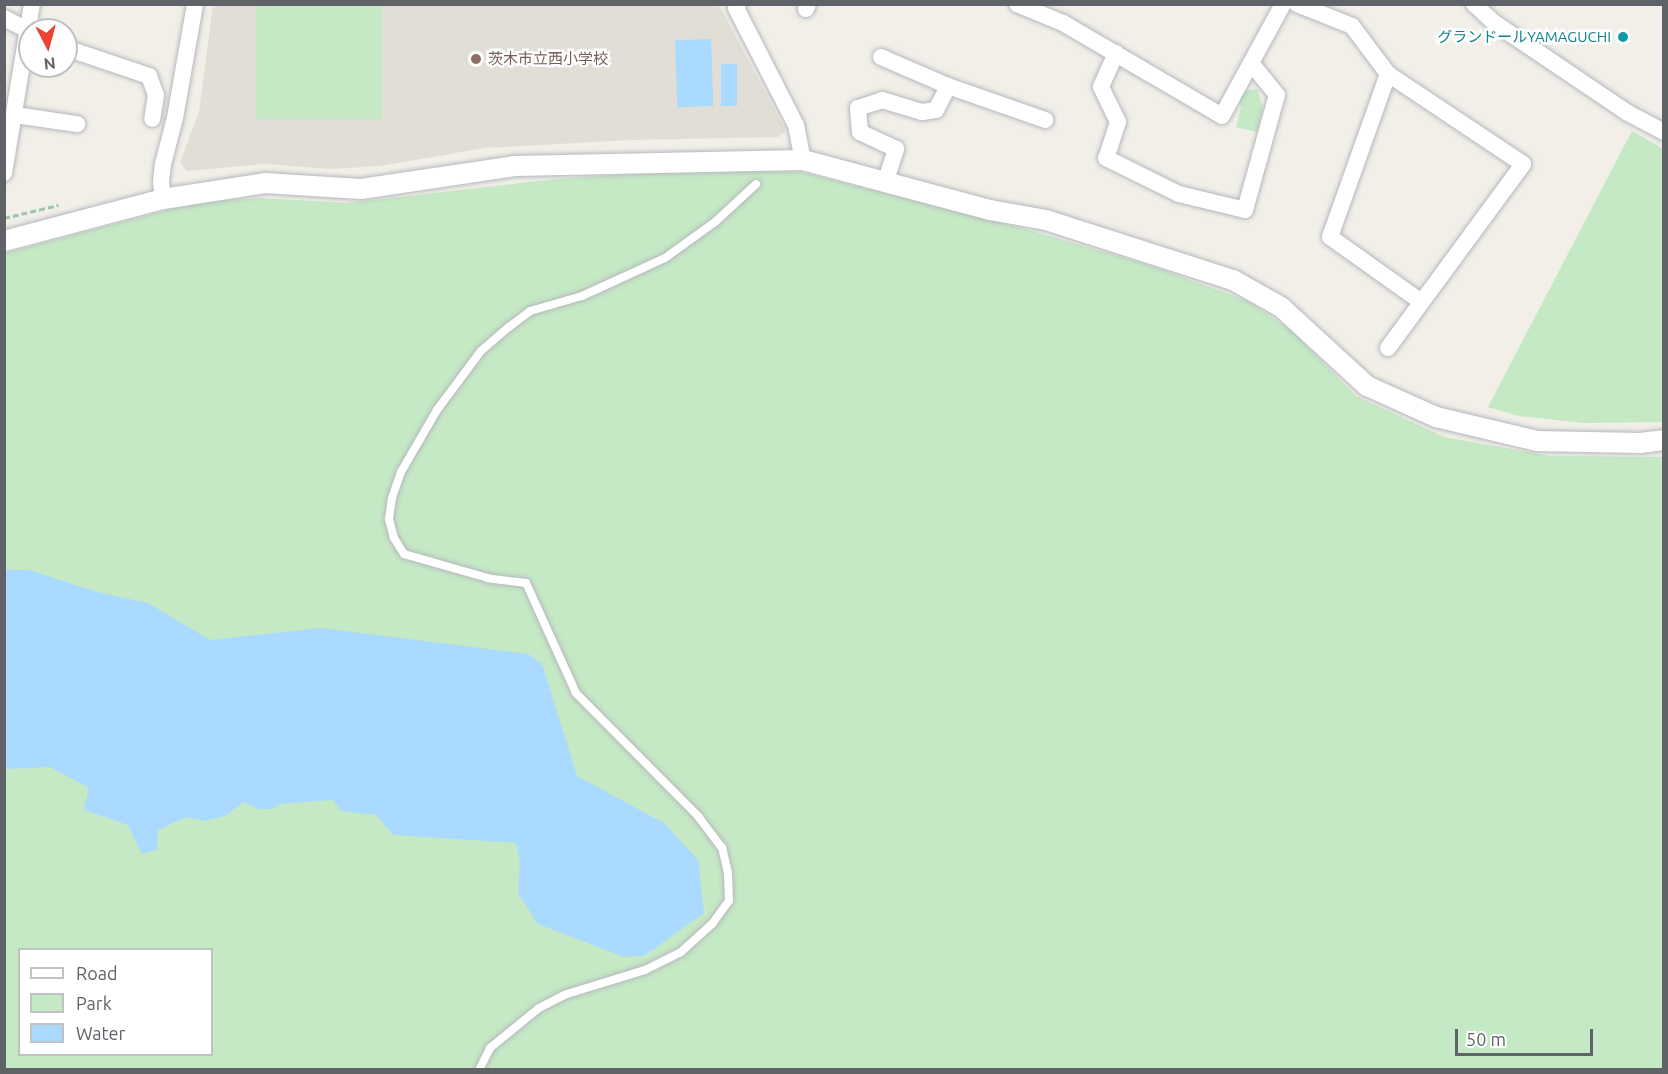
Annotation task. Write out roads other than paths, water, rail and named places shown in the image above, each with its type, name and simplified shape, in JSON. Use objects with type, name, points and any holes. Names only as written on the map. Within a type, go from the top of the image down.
[{"type":"street","points":[[163,199],[161,182],[163,164],[175,118],[195,4]]},
{"type":"street","points":[[738,4],[736,8],[796,125],[803,160]]},
{"type":"street","points":[[1017,4],[1063,23],[1222,116],[1283,4]]},
{"type":"street","points":[[1297,4],[1352,26],[1388,74],[1523,164],[1420,301],[1388,348]]},
{"type":"street","points":[[1474,4],[1493,22],[1628,113],[1664,132]]},
{"type":"street","points":[[4,18],[18,25]]},
{"type":"street","points":[[78,52],[148,76],[156,95],[152,119]]},
{"type":"street","points":[[1116,53],[1101,87],[1118,122],[1106,158],[1179,194],[1245,210],[1277,95],[1252,64]]},
{"type":"street","points":[[881,57],[948,86],[1045,120]]},
{"type":"street","points":[[1388,74],[1330,237],[1420,301]]},
{"type":"street","points":[[4,174],[21,78]]},
{"type":"street","points":[[886,180],[896,149],[860,132],[858,108],[882,100],[922,112],[936,110],[948,86]]},
{"type":"street","points":[[15,115],[77,124]]},
{"type":"street","points":[[4,241],[163,199],[265,183],[361,189],[514,166],[803,160],[886,180],[990,210],[1046,220],[1233,280],[1281,307],[1367,386],[1436,417],[1537,441],[1640,443],[1664,440]]},
{"type":"lane","points":[[479,1070],[490,1048],[539,1008],[567,994],[645,970],[681,952],[712,924],[729,901],[728,873],[722,848],[699,817],[576,693],[526,583],[488,578],[404,554],[394,538],[389,519],[392,498],[401,472],[437,410],[481,351],[530,311],[582,296],[665,258],[715,222],[756,184]]},
{"type":"water","points":[[711,39],[713,106],[677,107],[675,40]]},
{"type":"water","points":[[721,64],[737,64],[737,106],[721,106]]},
{"type":"water","points":[[5,570],[29,570],[97,592],[148,603],[210,640],[321,628],[528,654],[542,664],[577,776],[664,823],[698,860],[704,913],[644,956],[624,957],[538,924],[518,893],[520,862],[516,843],[393,835],[376,815],[341,811],[333,800],[279,804],[273,809],[258,809],[244,802],[225,816],[205,821],[186,817],[158,830],[157,850],[142,854],[128,825],[84,810],[89,788],[50,767],[5,769]]},
{"type":"place","name":"グランドールYAMAGUCHI","points":[[1623,37]]},
{"type":"place","name":"茨木市立西小学校","points":[[476,59]]}]
